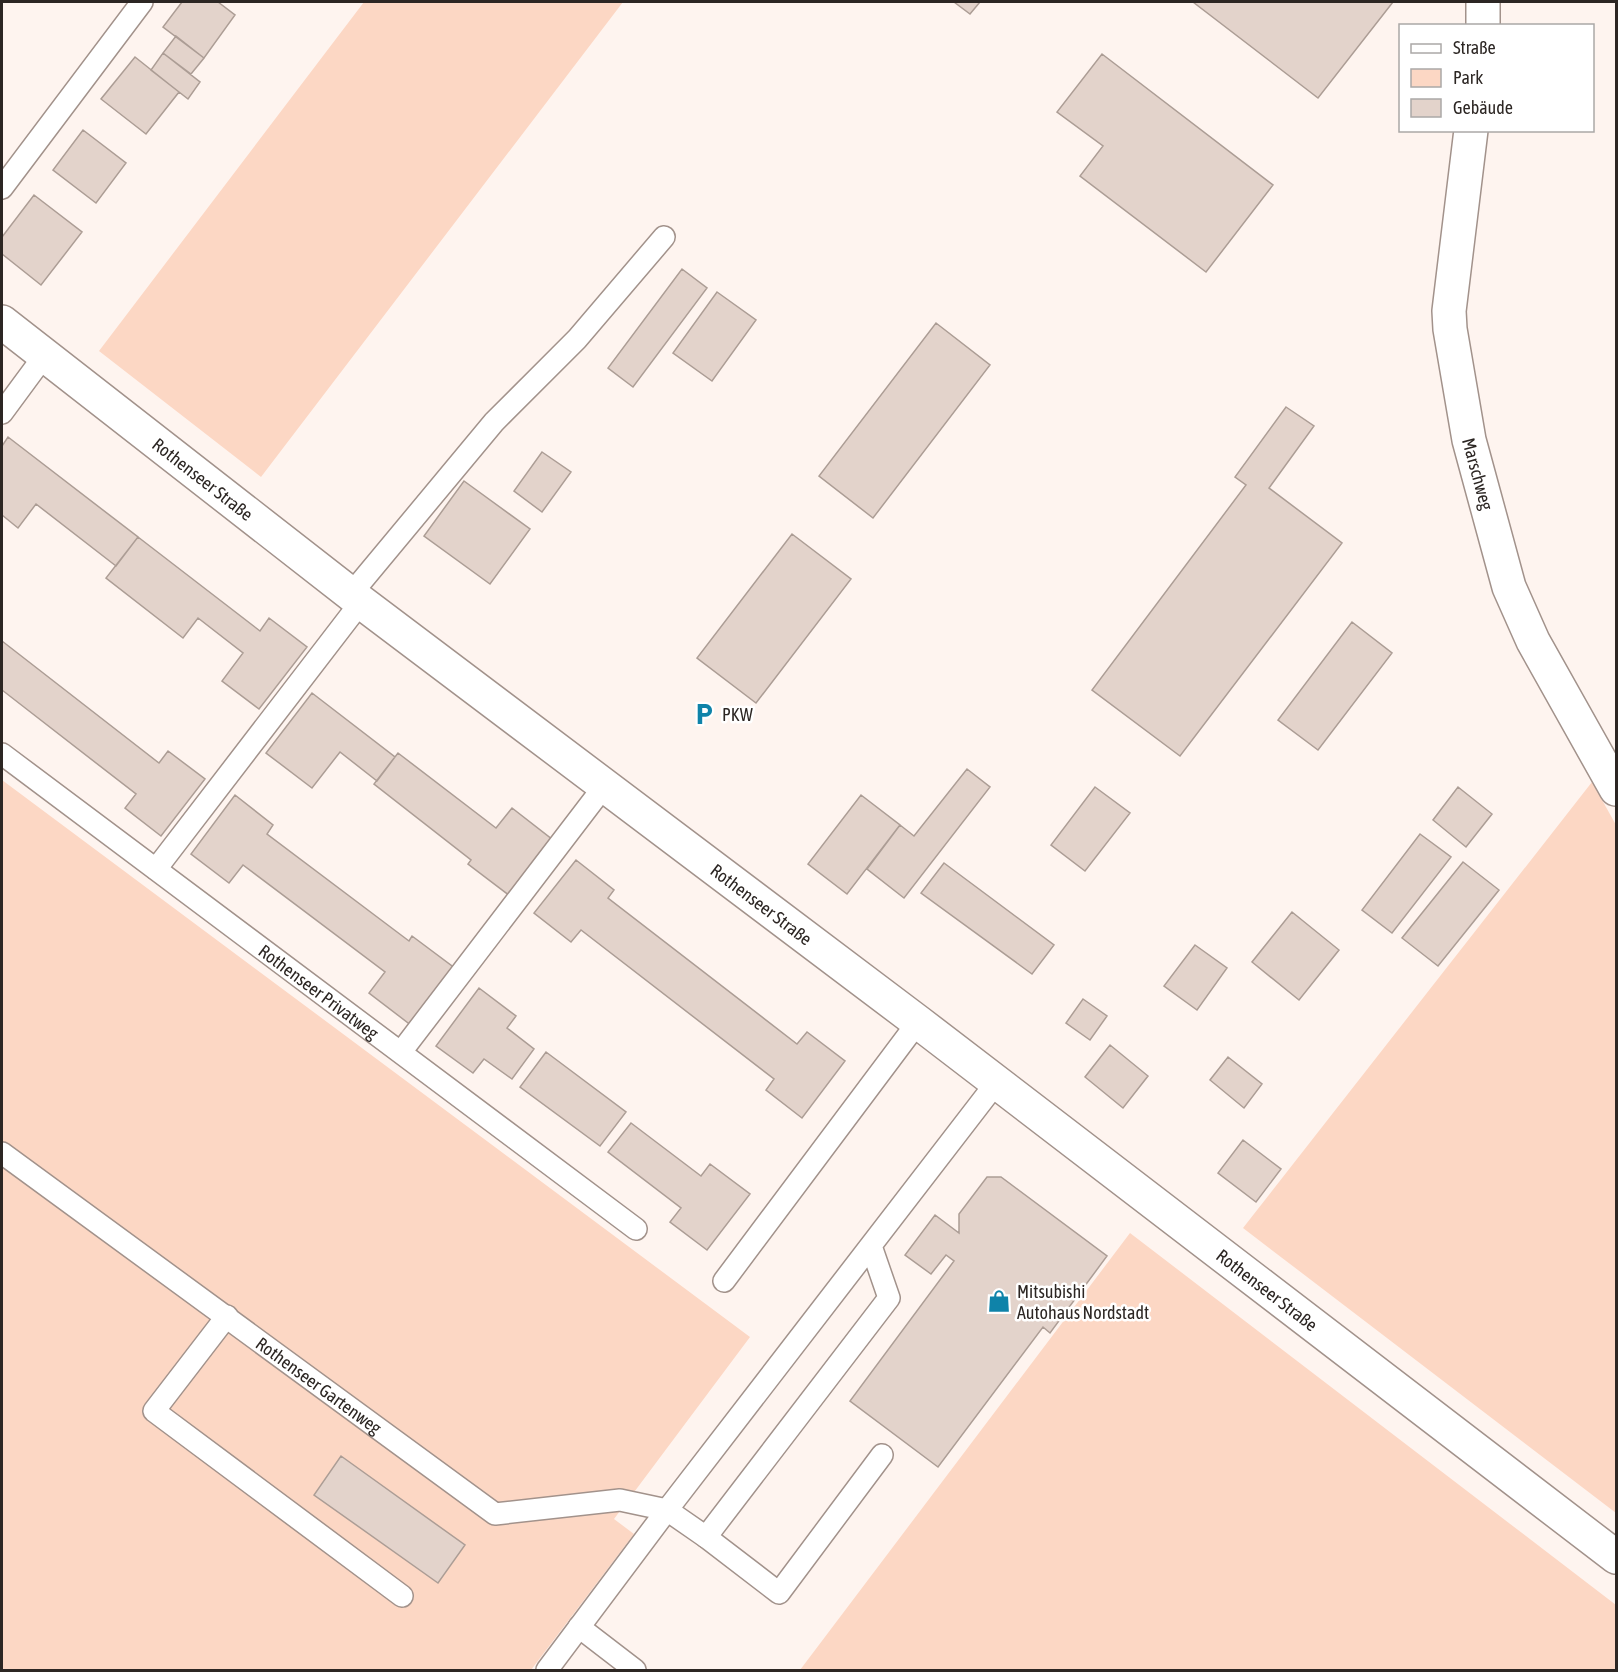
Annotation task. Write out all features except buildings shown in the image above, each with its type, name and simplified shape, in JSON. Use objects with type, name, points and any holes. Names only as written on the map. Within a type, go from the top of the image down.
[{"type":"street","points":[[1483,2],[1483,24]]},
{"type":"street","name":"Marschweg","points":[[1471,132],[1449,311],[1469,440],[1518,611],[1617,789]]},
{"type":"street","name":"Rothenseer Straße","points":[[2,322],[356,598],[918,1022],[1617,1557]]},
{"type":"lane","points":[[2,188],[142,2]]},
{"type":"lane","points":[[156,869],[356,598],[494,422],[577,339],[663,237]]},
{"type":"lane","points":[[2,413],[44,356]]},
{"type":"lane","name":"Rothenseer Privatweg","points":[[2,754],[636,1229]]},
{"type":"lane","points":[[401,1052],[605,786]]},
{"type":"lane","points":[[724,1281],[918,1022]]},
{"type":"lane","points":[[546,1671],[667,1509],[996,1083]]},
{"type":"lane","name":"Rothenseer Gartenweg","points":[[2,1153],[495,1514],[620,1500],[667,1509]]},
{"type":"lane","points":[[706,1537],[889,1298],[871,1246]]},
{"type":"lane","points":[[226,1316],[154,1411],[402,1596]]},
{"type":"lane","points":[[667,1509],[779,1593],[882,1455]]},
{"type":"lane","points":[[579,1627],[635,1671]]},
{"type":"green space","points":[[364,2],[623,2],[261,477],[99,351]]},
{"type":"green space","points":[[2,780],[750,1337],[614,1519],[634,1534],[531,1670],[2,1670]]},
{"type":"green space","points":[[1592,782],[1616,825],[1616,1513],[1243,1228]]},
{"type":"green space","points":[[1130,1233],[1616,1605],[1616,1670],[800,1670]]},
{"type":"place","name":"PKW","points":[[704,714]]},
{"type":"place","name":"Mitsubishi Autohaus Nordstadt","points":[[999,1301]]}]
